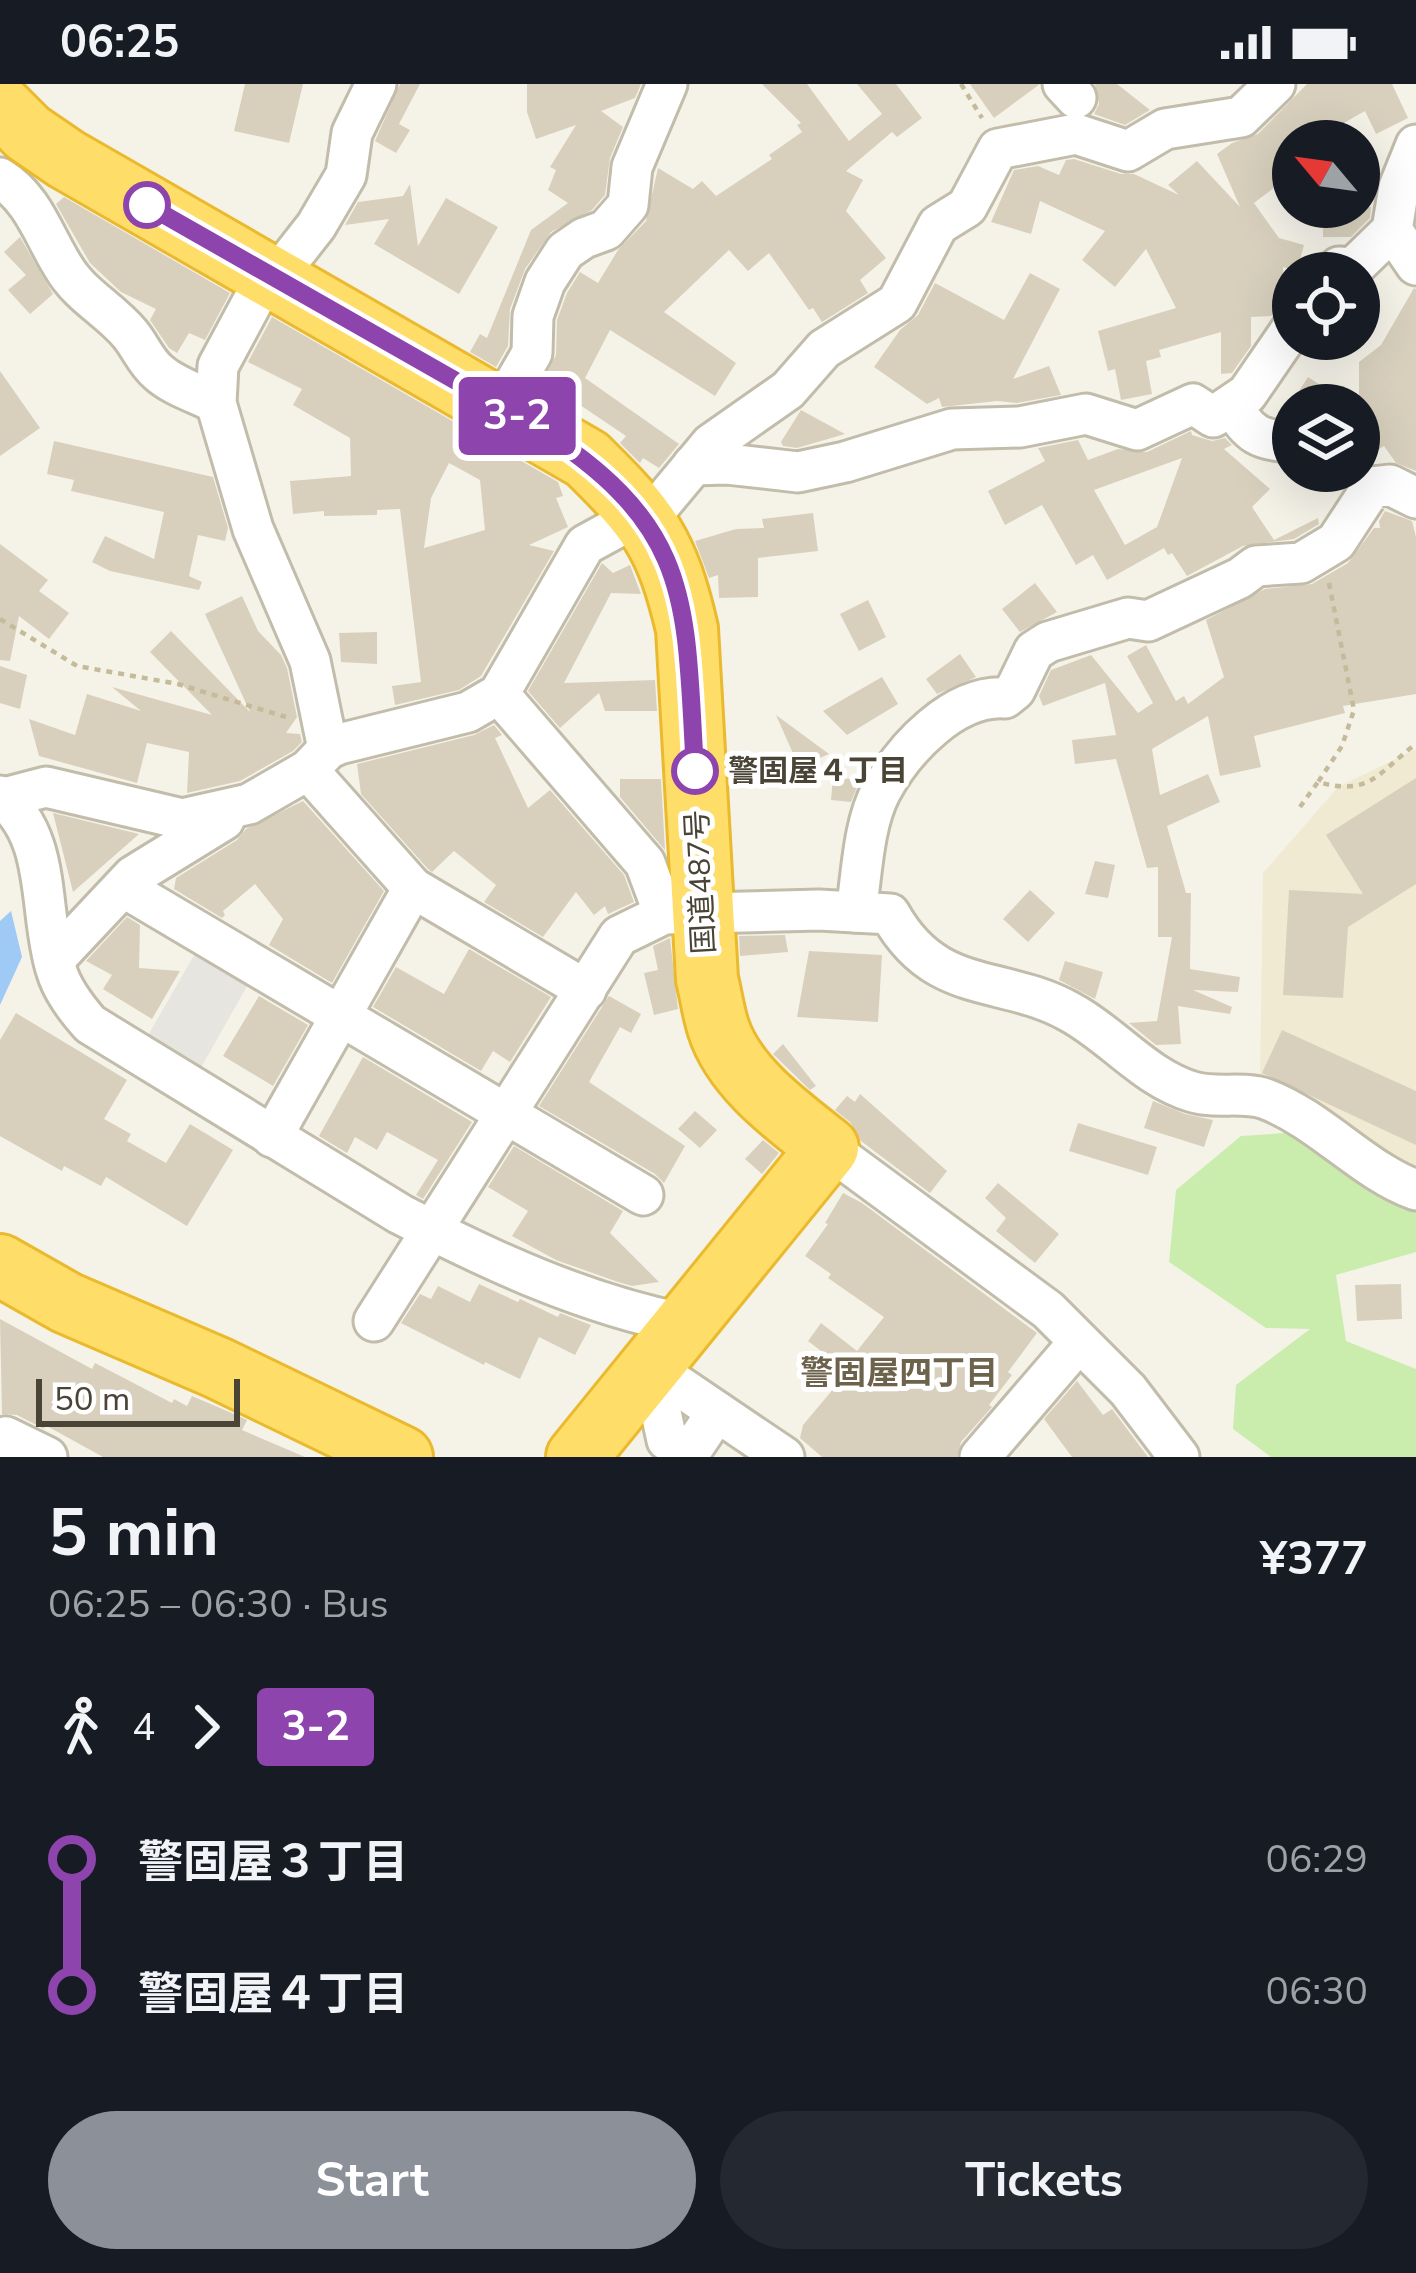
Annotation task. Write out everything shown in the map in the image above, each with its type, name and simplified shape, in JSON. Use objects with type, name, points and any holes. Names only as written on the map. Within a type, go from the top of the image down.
[{"type":"highway","name":"国道487号","points":[[0,105],[28,133],[66,159],[587,459],[643,518],[674,572],[687,628],[683,914],[707,979],[719,1031],[742,1069],[783,1112],[828,1148]]},
{"type":"highway","points":[[577,1457],[828,1148]]},
{"type":"highway","points":[[0,1265],[67,1303],[218,1368],[402,1457]]},
{"type":"street","points":[[376,84],[352,133],[346,175],[316,226],[272,275],[218,366],[216,403],[254,529],[310,661],[320,750],[413,888],[586,990]]},
{"type":"street","points":[[501,407],[532,353],[533,316],[545,282],[565,251],[606,230],[628,205],[632,167],[667,84]]},
{"type":"street","points":[[54,960],[133,876],[249,804],[320,750],[467,712],[499,694],[585,545],[643,518],[711,443],[788,390],[824,349],[897,303],[938,225],[967,207],[998,149],[1076,134],[1128,151],[1165,129],[1241,118],[1275,84]]},
{"type":"street","points":[[1416,145],[1399,187],[1416,265]]},
{"type":"street","points":[[0,178],[16,188],[56,247],[62,267],[128,332],[152,367],[216,403]]},
{"type":"street","points":[[1380,253],[1408,238]]},
{"type":"street","points":[[693,465],[798,472],[952,429],[1020,427],[1086,414],[1137,430],[1193,404],[1213,417],[1247,394],[1272,358]]},
{"type":"street","points":[[1232,405],[1252,435],[1272,441]]},
{"type":"street","points":[[1380,483],[1416,498]]},
{"type":"street","points":[[856,912],[873,814],[882,790],[918,741],[957,709],[984,696],[1005,698],[1015,690],[1034,651],[1048,642],[1128,618],[1148,621],[1256,566],[1301,563],[1336,542],[1356,492]]},
{"type":"street","points":[[499,694],[683,914]]},
{"type":"street","points":[[2,797],[46,787],[182,819],[249,804]]},
{"type":"street","points":[[2,797],[24,820],[36,849],[54,960],[70,1001],[90,1024],[433,1232],[598,1304],[668,1346],[718,1412],[784,1457]]},
{"type":"street","points":[[123,887],[643,1195]]},
{"type":"street","points":[[272,1137],[413,888]]},
{"type":"street","points":[[374,1321],[619,936],[683,914],[890,914],[906,944],[965,981],[1046,1000],[1072,1012],[1144,1067],[1194,1093],[1264,1098],[1416,1190]]},
{"type":"street","points":[[828,1148],[1048,1310],[1128,1390],[1179,1457]]},
{"type":"street","points":[[980,1457],[1079,1342]]},
{"type":"street","points":[[668,1346],[667,1440],[688,1455],[718,1412]]},
{"type":"street","points":[[0,1441],[6,1437],[47,1457]]},
{"type":"path","points":[[961,84],[998,149]]},
{"type":"path","points":[[1300,807],[1342,746],[1354,710],[1327,567],[1336,542]]},
{"type":"path","points":[[0,620],[77,666],[178,684],[259,706],[320,750]]},
{"type":"path","points":[[1318,782],[1365,787],[1416,744]]},
{"type":"shaded area","points":[[1416,749],[1416,1175],[1260,1080],[1263,873],[1338,787]]},
{"type":"shaded area","points":[[201,943],[255,972],[199,1071],[146,1039]]},
{"type":"green space","points":[[1285,1133],[1416,1203],[1416,1252],[1336,1275],[1346,1341],[1416,1369],[1416,1457],[1271,1457],[1233,1429],[1236,1385],[1310,1329],[1266,1328],[1169,1262],[1176,1190],[1241,1136]]},
{"type":"water","points":[[11,911],[22,957],[0,1005],[0,921]]},
{"type":"building","points":[[245,84],[303,84],[289,143],[234,131]]},
{"type":"building","points":[[400,84],[420,84],[399,124],[410,130],[396,153],[375,141]]},
{"type":"building","points":[[527,84],[641,84],[635,98],[601,111],[623,127],[610,158],[605,195],[592,210],[551,232],[525,269],[510,309],[508,346],[496,367],[470,352],[480,334],[487,338],[531,230],[568,203],[548,190],[556,170],[550,167],[576,125],[536,139],[527,112]]},
{"type":"building","points":[[762,84],[807,84],[849,141],[882,114],[857,84],[896,84],[922,118],[897,137],[892,132],[846,171],[863,180],[846,211],[886,258],[860,280],[868,293],[822,322],[769,253],[748,271],[729,250],[664,312],[736,363],[715,396],[610,330],[585,378],[679,444],[659,468],[643,458],[640,463],[620,443],[626,436],[580,405],[575,413],[538,391],[556,355],[557,320],[580,272],[598,283],[618,250],[646,221],[658,168],[693,189],[702,181],[716,196],[772,159],[769,155],[802,132],[797,125],[801,123]]},
{"type":"building","points":[[970,84],[1040,84],[994,118]]},
{"type":"building","points":[[1095,84],[1117,84],[1150,110],[1125,125],[1094,114],[1099,104]]},
{"type":"building","points":[[1307,84],[1392,84],[1408,118],[1380,132],[1380,120],[1369,120],[1365,111],[1349,120],[1272,120],[1272,189],[1254,203],[1279,238],[1304,245],[1302,252],[1272,252],[1272,315],[1251,317],[1251,346],[1232,373],[1221,374],[1221,332],[1159,350],[1161,357],[1146,361],[1152,394],[1121,400],[1115,369],[1108,371],[1098,331],[1176,308],[1146,249],[1115,287],[1082,260],[1105,231],[1040,201],[1031,234],[991,222],[1014,170],[1038,166],[1059,175],[1066,160],[1074,159],[1134,174],[1179,195],[1168,185],[1197,161],[1240,207],[1217,154],[1258,134]]},
{"type":"building","points":[[410,184],[418,246],[446,198],[498,227],[459,294],[374,244],[389,219],[345,225],[358,202],[403,196]]},
{"type":"building","points":[[64,197],[230,293],[205,340],[189,333],[177,353],[169,348],[150,320],[156,309],[121,292],[90,263],[56,204]]},
{"type":"building","points":[[1323,228],[1360,228],[1351,237],[1323,237]]},
{"type":"building","points":[[20,237],[53,294],[30,314],[8,290],[26,275],[4,252]]},
{"type":"building","points":[[1030,273],[1060,289],[1013,379],[1049,366],[1061,395],[942,407],[939,398],[927,404],[874,367],[900,330],[918,315],[935,283],[1004,320]]},
{"type":"building","points":[[1416,289],[1416,471],[1396,463],[1384,446],[1380,449],[1380,384],[1359,384],[1359,362],[1380,360],[1381,345]]},
{"type":"building","points":[[272,317],[558,482],[563,496],[556,498],[568,527],[529,545],[554,551],[481,676],[459,690],[395,705],[392,686],[421,682],[400,509],[377,510],[377,515],[293,514],[290,481],[351,476],[350,438],[293,405],[302,389],[248,362]],"holes":[[[449,463],[480,480],[485,530],[424,548],[431,498]]]},
{"type":"building","points":[[0,371],[40,428],[0,456]]},
{"type":"building","points":[[801,410],[845,434],[797,448],[783,446]]},
{"type":"building","points":[[1191,431],[1212,441],[1225,438],[1232,445],[1224,449],[1270,489],[1252,507],[1274,540],[1318,518],[1319,524],[1294,539],[1243,546],[1187,576],[1164,548],[1107,580],[1093,555],[1076,565],[1042,505],[1005,525],[988,491],[1045,461],[1038,448],[1078,440],[1088,460],[1118,449],[1147,452]],"holes":[[[1182,458],[1157,527],[1125,545],[1094,490]]]},
{"type":"building","points":[[54,441],[213,477],[228,528],[225,541],[198,535],[189,576],[202,582],[199,590],[110,571],[92,562],[105,536],[154,559],[164,512],[71,491],[74,480],[47,474]]},
{"type":"building","points":[[1385,511],[1412,521],[1416,537],[1416,694],[1343,706],[1345,713],[1254,736],[1261,767],[1220,776],[1208,716],[1152,749],[1160,795],[1208,774],[1220,802],[1167,826],[1186,893],[1191,893],[1190,969],[1240,977],[1238,992],[1193,990],[1232,1007],[1230,1014],[1178,1006],[1181,1044],[1156,1045],[1129,1023],[1157,1021],[1172,937],[1158,937],[1158,867],[1147,868],[1116,759],[1075,764],[1072,740],[1116,735],[1105,683],[1043,706],[1039,696],[1051,670],[1091,655],[1138,713],[1153,703],[1127,656],[1146,645],[1176,701],[1184,696],[1188,704],[1224,677],[1206,620],[1265,589],[1312,584],[1348,563],[1374,528],[1380,528]]},
{"type":"building","points":[[813,513],[818,551],[758,558],[758,597],[719,598],[718,575],[709,578],[695,541],[736,529],[764,528],[762,519]]},
{"type":"building","points":[[0,544],[48,580],[39,591],[69,613],[49,639],[19,616],[10,661],[0,660]]},
{"type":"building","points":[[602,563],[613,573],[630,565],[641,594],[611,593],[564,683],[655,680],[657,711],[605,711],[599,693],[560,728],[528,691]]},
{"type":"building","points":[[1035,583],[1057,612],[1020,632],[1002,609]]},
{"type":"building","points":[[242,596],[258,631],[287,668],[297,717],[286,733],[300,734],[302,742],[293,751],[240,781],[187,793],[189,752],[147,743],[137,783],[39,756],[29,719],[75,735],[87,694],[141,711],[112,687],[212,715],[150,652],[171,631],[250,712],[205,614]]},
{"type":"building","points":[[868,600],[886,637],[859,651],[840,614]]},
{"type":"building","points":[[377,632],[377,664],[341,662],[339,633]]},
{"type":"building","points":[[960,654],[976,677],[937,694],[926,679]]},
{"type":"building","points":[[0,666],[27,675],[20,709],[0,703]]},
{"type":"building","points":[[882,677],[898,704],[847,735],[823,711]]},
{"type":"building","points":[[776,715],[829,754],[799,767]]},
{"type":"building","points":[[494,725],[502,735],[495,738],[528,808],[550,790],[624,875],[634,902],[608,914],[605,906],[594,915],[576,892],[543,937],[484,902],[496,885],[454,851],[432,872],[428,869],[361,794],[357,764],[474,735]]},
{"type":"building","points":[[833,777],[860,780],[851,802],[831,800]]},
{"type":"building","points":[[1416,778],[1416,884],[1348,927],[1343,998],[1283,995],[1289,890],[1363,894],[1326,835]]},
{"type":"building","points":[[620,779],[661,779],[665,850],[620,797]]},
{"type":"building","points":[[303,801],[384,891],[332,983],[269,945],[283,919],[255,884],[223,911],[222,918],[174,889],[176,878],[237,840],[246,829]]},
{"type":"building","points":[[53,813],[139,834],[73,892]]},
{"type":"building","points":[[1095,861],[1115,865],[1108,898],[1085,894]]},
{"type":"building","points":[[1030,890],[1055,913],[1028,942],[1003,919]]},
{"type":"building","points":[[127,917],[140,925],[139,968],[180,971],[152,1019],[103,989],[112,975],[86,961]]},
{"type":"building","points":[[785,935],[788,952],[740,956],[739,936]]},
{"type":"building","points":[[670,938],[678,1009],[654,1015],[644,973],[658,970],[653,946]]},
{"type":"building","points":[[469,949],[551,997],[510,1062],[493,1051],[481,1071],[373,1007],[396,967],[444,994]]},
{"type":"building","points":[[809,951],[882,955],[878,1022],[797,1017]]},
{"type":"building","points":[[1065,961],[1103,972],[1095,999],[1059,980]]},
{"type":"building","points":[[259,996],[308,1025],[273,1086],[223,1056]]},
{"type":"building","points":[[609,996],[641,1014],[631,1033],[620,1027],[589,1082],[685,1146],[664,1183],[539,1106]]},
{"type":"building","points":[[16,1013],[127,1080],[104,1119],[131,1134],[127,1141],[166,1163],[190,1124],[233,1150],[187,1226],[106,1177],[101,1186],[64,1166],[62,1171],[0,1136],[0,1040]]},
{"type":"building","points":[[1282,1030],[1416,1091],[1416,1145],[1262,1073]]},
{"type":"building","points":[[783,1044],[816,1086],[810,1090],[773,1054]]},
{"type":"building","points":[[363,1057],[472,1122],[423,1199],[416,1195],[438,1160],[387,1132],[377,1150],[355,1137],[347,1153],[319,1136]]},
{"type":"building","points":[[860,1094],[947,1171],[930,1193],[861,1141],[850,1122],[835,1110],[847,1096],[855,1102]]},
{"type":"building","points":[[1153,1101],[1213,1120],[1204,1147],[1144,1128]]},
{"type":"building","points":[[695,1111],[717,1130],[700,1148],[678,1129]]},
{"type":"building","points":[[1078,1123],[1157,1147],[1148,1175],[1069,1151]]},
{"type":"building","points":[[763,1140],[779,1153],[762,1174],[745,1159]]},
{"type":"building","points":[[514,1146],[623,1211],[610,1233],[659,1282],[632,1286],[618,1282],[556,1260],[512,1236],[528,1211],[488,1187]]},
{"type":"building","points":[[998,1183],[1059,1234],[1035,1263],[996,1231],[1006,1218],[985,1198]]},
{"type":"building","points":[[843,1193],[1037,1333],[1008,1372],[1012,1375],[989,1405],[992,1407],[961,1442],[957,1457],[822,1457],[800,1438],[803,1425],[840,1381],[835,1377],[843,1368],[808,1341],[821,1323],[857,1351],[884,1317],[805,1256]]},
{"type":"building","points":[[479,1284],[558,1317],[560,1313],[591,1325],[575,1355],[539,1337],[520,1379],[401,1323],[420,1294],[431,1299],[438,1286],[470,1302]]},
{"type":"building","points":[[1401,1284],[1402,1319],[1357,1321],[1355,1285]]},
{"type":"building","points":[[0,1319],[92,1369],[95,1363],[172,1403],[174,1399],[187,1406],[192,1396],[247,1420],[242,1430],[305,1457],[103,1457],[45,1425],[44,1429],[17,1415],[2,1414]]},
{"type":"building","points":[[1077,1381],[1103,1415],[1112,1409],[1148,1457],[1072,1457],[1044,1419]]},
{"type":"bus line","name":"3-2","points":[[147,205],[535,426],[587,459],[629,500],[656,535],[681,600],[687,628],[695,771]]},
{"type":"place","name":"警固屋４丁目","points":[[695,771]]},
{"type":"district","name":"警固屋四丁目","points":[[899,1373]]}]
